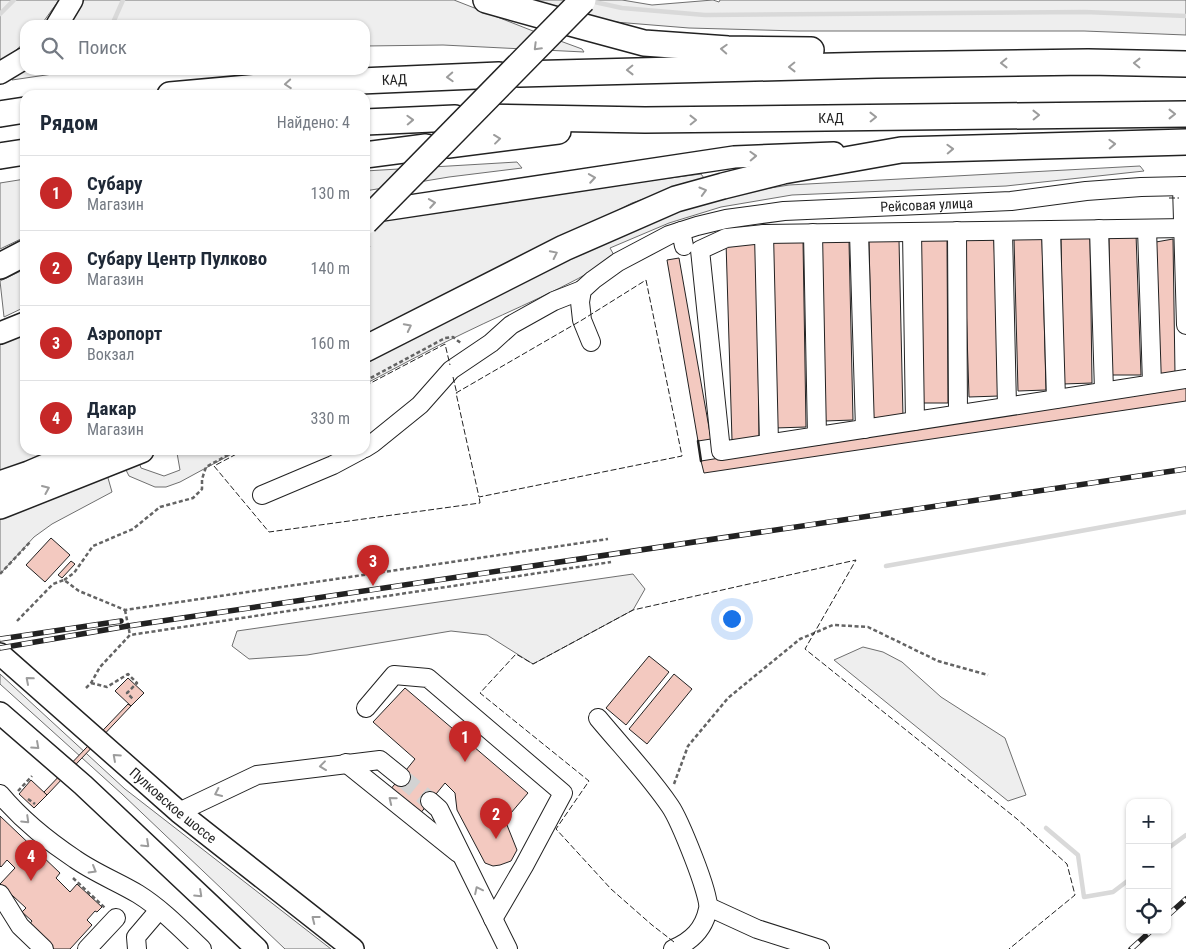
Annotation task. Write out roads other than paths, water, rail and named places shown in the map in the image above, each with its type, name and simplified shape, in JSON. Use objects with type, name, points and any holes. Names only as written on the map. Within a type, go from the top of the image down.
[{"type":"highway","points":[[486,0],[644,43],[728,49],[818,50],[876,65]]},
{"type":"highway","points":[[374,216],[583,0]]},
{"type":"highway","name":"КАД","points":[[225,90],[291,84],[509,74],[876,65],[1088,62],[1186,64]]},
{"type":"highway","points":[[0,114],[20,111]]},
{"type":"highway","name":"КАД","points":[[370,122],[465,118],[644,120],[1186,114]]},
{"type":"highway","points":[[370,154],[644,120]]},
{"type":"highway","points":[[370,346],[564,248],[676,199],[783,171],[901,150],[1186,142]]},
{"type":"highway","points":[[0,156],[20,153]]},
{"type":"highway","points":[[0,266],[20,256]]},
{"type":"highway","points":[[0,484],[30,474],[74,455]]},
{"type":"highway","points":[[0,506],[128,455]]},
{"type":"main road","points":[[59,20],[72,0]]},
{"type":"main road","points":[[0,73],[20,61]]},
{"type":"main road","points":[[374,216],[734,157],[901,150]]},
{"type":"main road","points":[[0,333],[20,325]]},
{"type":"main road","name":"Пулковское шоссе","points":[[0,654],[179,812],[353,949]]},
{"type":"main road","points":[[0,713],[83,786],[257,949]]},
{"type":"street","points":[[1184,186],[1186,325]]},
{"type":"street","name":"Рейсовая улица","points":[[370,446],[420,405],[451,370],[491,343],[511,325],[554,301],[582,290],[618,262],[726,219],[784,211],[1010,201],[1086,191],[1184,186]]},
{"type":"street","points":[[1185,228],[764,234],[726,238],[700,250],[721,451],[1186,379]]},
{"type":"street","points":[[1099,229],[1104,391]]},
{"type":"street","points":[[1147,229],[1152,384]]},
{"type":"street","points":[[1051,230],[1056,399]]},
{"type":"street","points":[[957,231],[958,414]]},
{"type":"street","points":[[1003,231],[1007,406]]},
{"type":"street","points":[[912,232],[915,421]]},
{"type":"street","points":[[813,233],[817,436]]},
{"type":"street","points":[[859,233],[865,429]]},
{"type":"street","points":[[764,234],[769,443]]},
{"type":"street","points":[[582,290],[580,302],[582,320],[590,342]]},
{"type":"street","points":[[262,495],[351,455]]},
{"type":"street","points":[[366,708],[394,675],[428,678],[563,793],[524,866],[492,919]]},
{"type":"street","points":[[598,718],[671,807],[695,860],[709,907],[701,930],[686,944],[673,949]]},
{"type":"street","points":[[179,812],[257,775],[380,760],[401,777]]},
{"type":"street","points":[[346,763],[462,857]]},
{"type":"street","points":[[8,794],[38,831],[75,860],[139,895],[159,910],[202,949]]},
{"type":"street","points":[[430,801],[439,809],[508,949]]},
{"type":"street","points":[[0,894],[20,926],[44,949]]},
{"type":"street","points":[[709,907],[757,930],[820,949]]},
{"type":"street","points":[[133,945],[159,910]]},
{"type":"street","points":[[87,949],[116,918]]},
{"type":"waterway","points":[[0,14],[14,0]]},
{"type":"waterway","points":[[114,20],[123,0]]},
{"type":"waterway","points":[[590,1],[622,8],[705,15],[1085,12],[1186,16]]},
{"type":"waterway","points":[[886,566],[1186,512]]},
{"type":"waterway","points":[[1046,828],[1078,855],[1084,897],[1113,892],[1126,882]]},
{"type":"waterway","points":[[1171,846],[1186,835]]},
{"type":"tunnel","points":[[401,777],[430,801]]},
{"type":"railway","points":[[0,648],[128,626],[1186,469]]},
{"type":"railway","points":[[0,639],[121,621]]},
{"type":"railway","points":[[1171,912],[1186,899]]},
{"type":"railway","points":[[1131,949],[1148,934]]},
{"type":"place","name":"Аэропорт","points":[[373,586]]},
{"type":"place","name":"Субару","points":[[465,762]]},
{"type":"place","name":"Субару Центр Пулково","points":[[496,839]]},
{"type":"place","name":"Дакар","points":[[31,881]]}]
